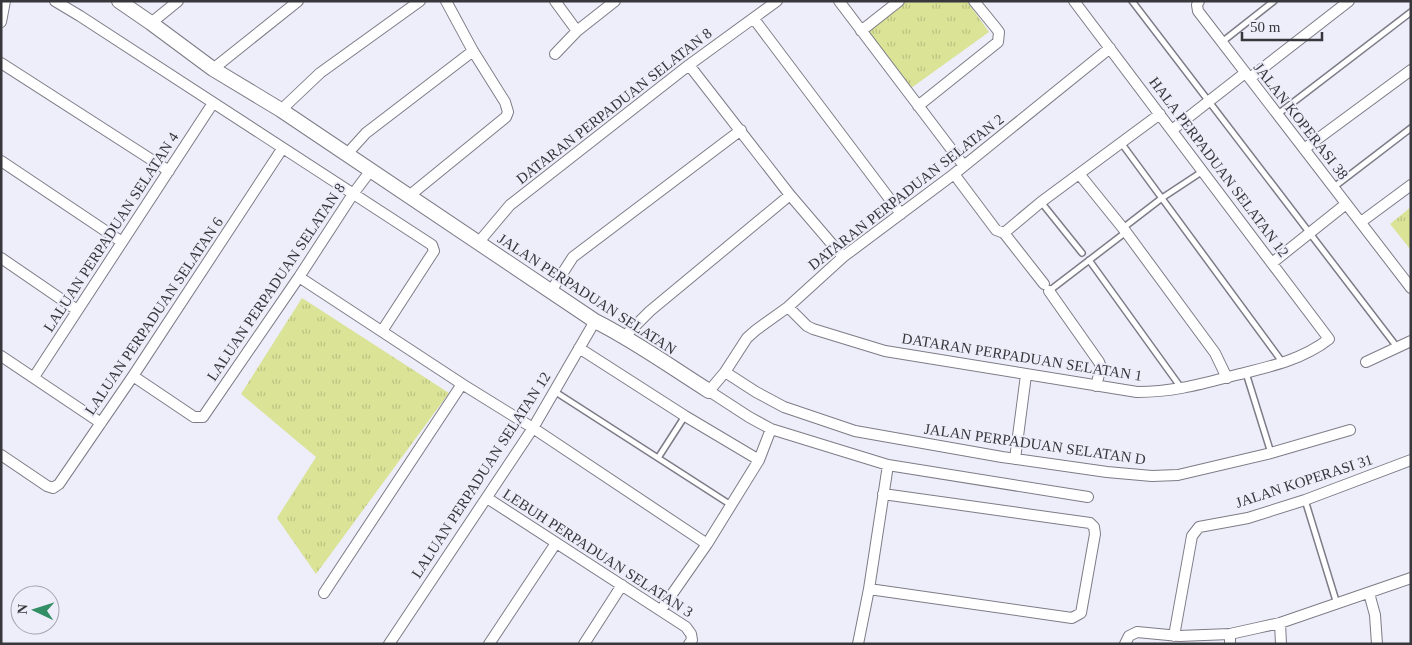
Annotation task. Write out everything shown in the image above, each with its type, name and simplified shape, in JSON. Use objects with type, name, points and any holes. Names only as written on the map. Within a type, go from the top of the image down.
[{"type":"street","points":[[55,1],[430,243],[434,248],[432,254],[382,331]]},
{"type":"street","name":"JALAN PERPADUAN SELATAN","points":[[119,1],[151,22],[213,69],[281,110],[595,321],[625,336],[668,366],[771,429],[888,466],[1088,497]]},
{"type":"street","points":[[151,22],[178,1]]},
{"type":"street","points":[[213,69],[298,1]]},
{"type":"street","points":[[281,110],[320,73],[420,1]]},
{"type":"street","points":[[408,196],[506,117],[508,109],[446,1]]},
{"type":"street","points":[[555,1],[577,31]]},
{"type":"street","points":[[555,54],[577,31],[615,1]]},
{"type":"street","name":"DATARAN PERPADUAN SELATAN 8","points":[[478,242],[510,205],[689,65],[777,1]]},
{"type":"street","points":[[839,1],[964,166]]},
{"type":"street","points":[[861,31],[898,1]]},
{"type":"street","points":[[918,106],[998,42],[999,32],[974,1]]},
{"type":"street","name":"HALA PERPADUAN SELATAN 12","points":[[1074,1],[1329,339],[1317,348]]},
{"type":"street","name":"JALAN KOPERASI 38","points":[[1199,1],[1196,5],[1198,11],[1411,288]]},
{"type":"street","points":[[1172,130],[1207,102],[1248,76],[1349,1]]},
{"type":"street","points":[[1,22],[5,3]]},
{"type":"street","points":[[754,18],[900,214]]},
{"type":"street","name":"DATARAN PERPADUAN SELATAN 2","points":[[709,390],[725,372],[747,338],[788,307],[843,257],[954,174],[1110,48]]},
{"type":"street","points":[[347,154],[366,133],[473,51]]},
{"type":"street","points":[[1,63],[169,171]]},
{"type":"street","points":[[689,65],[790,195],[843,257]]},
{"type":"street","points":[[1304,149],[1411,70]]},
{"type":"street","name":"LALUAN PERPADUAN SELATAN 4","points":[[34,378],[213,103]]},
{"type":"street","points":[[1004,233],[1041,202],[1122,144],[1160,114]]},
{"type":"street","points":[[551,291],[573,257],[741,130]]},
{"type":"street","name":"LALUAN PERPADUAN SELATAN 6","points":[[1,455],[50,488],[58,484],[133,376],[282,149]]},
{"type":"street","points":[[1,161],[122,242]]},
{"type":"street","name":"LALUAN PERPADUAN SELATAN 8","points":[[133,376],[194,417],[203,417],[371,170]]},
{"type":"street","points":[[954,174],[996,230],[1004,233],[1100,362],[1101,368],[1096,386]]},
{"type":"street","points":[[1080,175],[1124,230],[1215,353],[1227,378]]},
{"type":"street","points":[[1360,222],[1411,185]]},
{"type":"street","points":[[625,336],[650,311],[790,195]]},
{"type":"street","points":[[1272,263],[1346,204]]},
{"type":"street","points":[[1,258],[77,310]]},
{"type":"street","points":[[299,277],[462,384],[533,428],[707,544]]},
{"type":"street","name":"DATARAN PERPADUAN SELATAN 1","points":[[788,307],[807,326],[813,329],[886,351],[1137,392],[1182,390],[1284,363],[1317,348]]},
{"type":"street","name":"LALUAN PERPADUAN SELATAN 12","points":[[389,644],[533,428],[595,321]]},
{"type":"street","points":[[1366,362],[1411,341]]},
{"type":"street","points":[[579,348],[685,416],[759,460]]},
{"type":"street","points":[[1,356],[101,423]]},
{"type":"street","name":"JALAN PERPADUAN SELATAN D","points":[[725,372],[784,408],[830,424],[1015,459],[1107,472],[1165,476],[1178,475],[1206,470],[1271,453],[1350,430]]},
{"type":"street","points":[[1015,459],[1026,375]]},
{"type":"street","points":[[324,593],[462,384]]},
{"type":"street","points":[[661,610],[707,544],[759,460],[771,429]]},
{"type":"street","name":"JALAN KOPERASI 31","points":[[1177,638],[1192,536],[1196,530],[1202,526],[1248,518],[1305,500],[1411,460]]},
{"type":"street","points":[[858,644],[869,589],[888,466]]},
{"type":"street","points":[[869,589],[1072,618],[1081,613],[1095,534],[1094,527],[1090,523],[883,494]]},
{"type":"street","name":"LEBUH PERPADUAN SELATAN 3","points":[[486,498],[661,610],[686,628],[690,639]]},
{"type":"street","points":[[489,644],[556,543]]},
{"type":"street","points":[[1126,644],[1129,636],[1137,632],[1177,638],[1230,639],[1369,594],[1411,578]]},
{"type":"street","points":[[584,644],[622,585]]},
{"type":"street","points":[[1369,594],[1375,615],[1378,644]]},
{"type":"street","points":[[1280,623],[1281,644]]},
{"type":"lane","points":[[1132,1],[1207,102],[1397,348]]},
{"type":"lane","points":[[1221,42],[1274,1]]},
{"type":"lane","points":[[1277,114],[1411,12]]},
{"type":"lane","points":[[1334,188],[1411,128]]},
{"type":"lane","points":[[1122,144],[1284,363]]},
{"type":"lane","points":[[1046,288],[1089,260],[1162,198],[1203,171]]},
{"type":"lane","points":[[1041,202],[1082,253]]},
{"type":"lane","points":[[1089,260],[1182,390]]},
{"type":"lane","points":[[1246,373],[1271,453]]},
{"type":"lane","points":[[554,391],[731,505]]},
{"type":"lane","points":[[658,458],[685,416]]},
{"type":"lane","points":[[1305,500],[1337,604]]},
{"type":"green space","points":[[903,1],[967,1],[989,32],[907,91],[864,31]]},
{"type":"green space","points":[[1411,207],[1411,250],[1390,224]]},
{"type":"green space","points":[[302,298],[449,393],[316,574],[277,518],[316,457],[241,394]]}]
